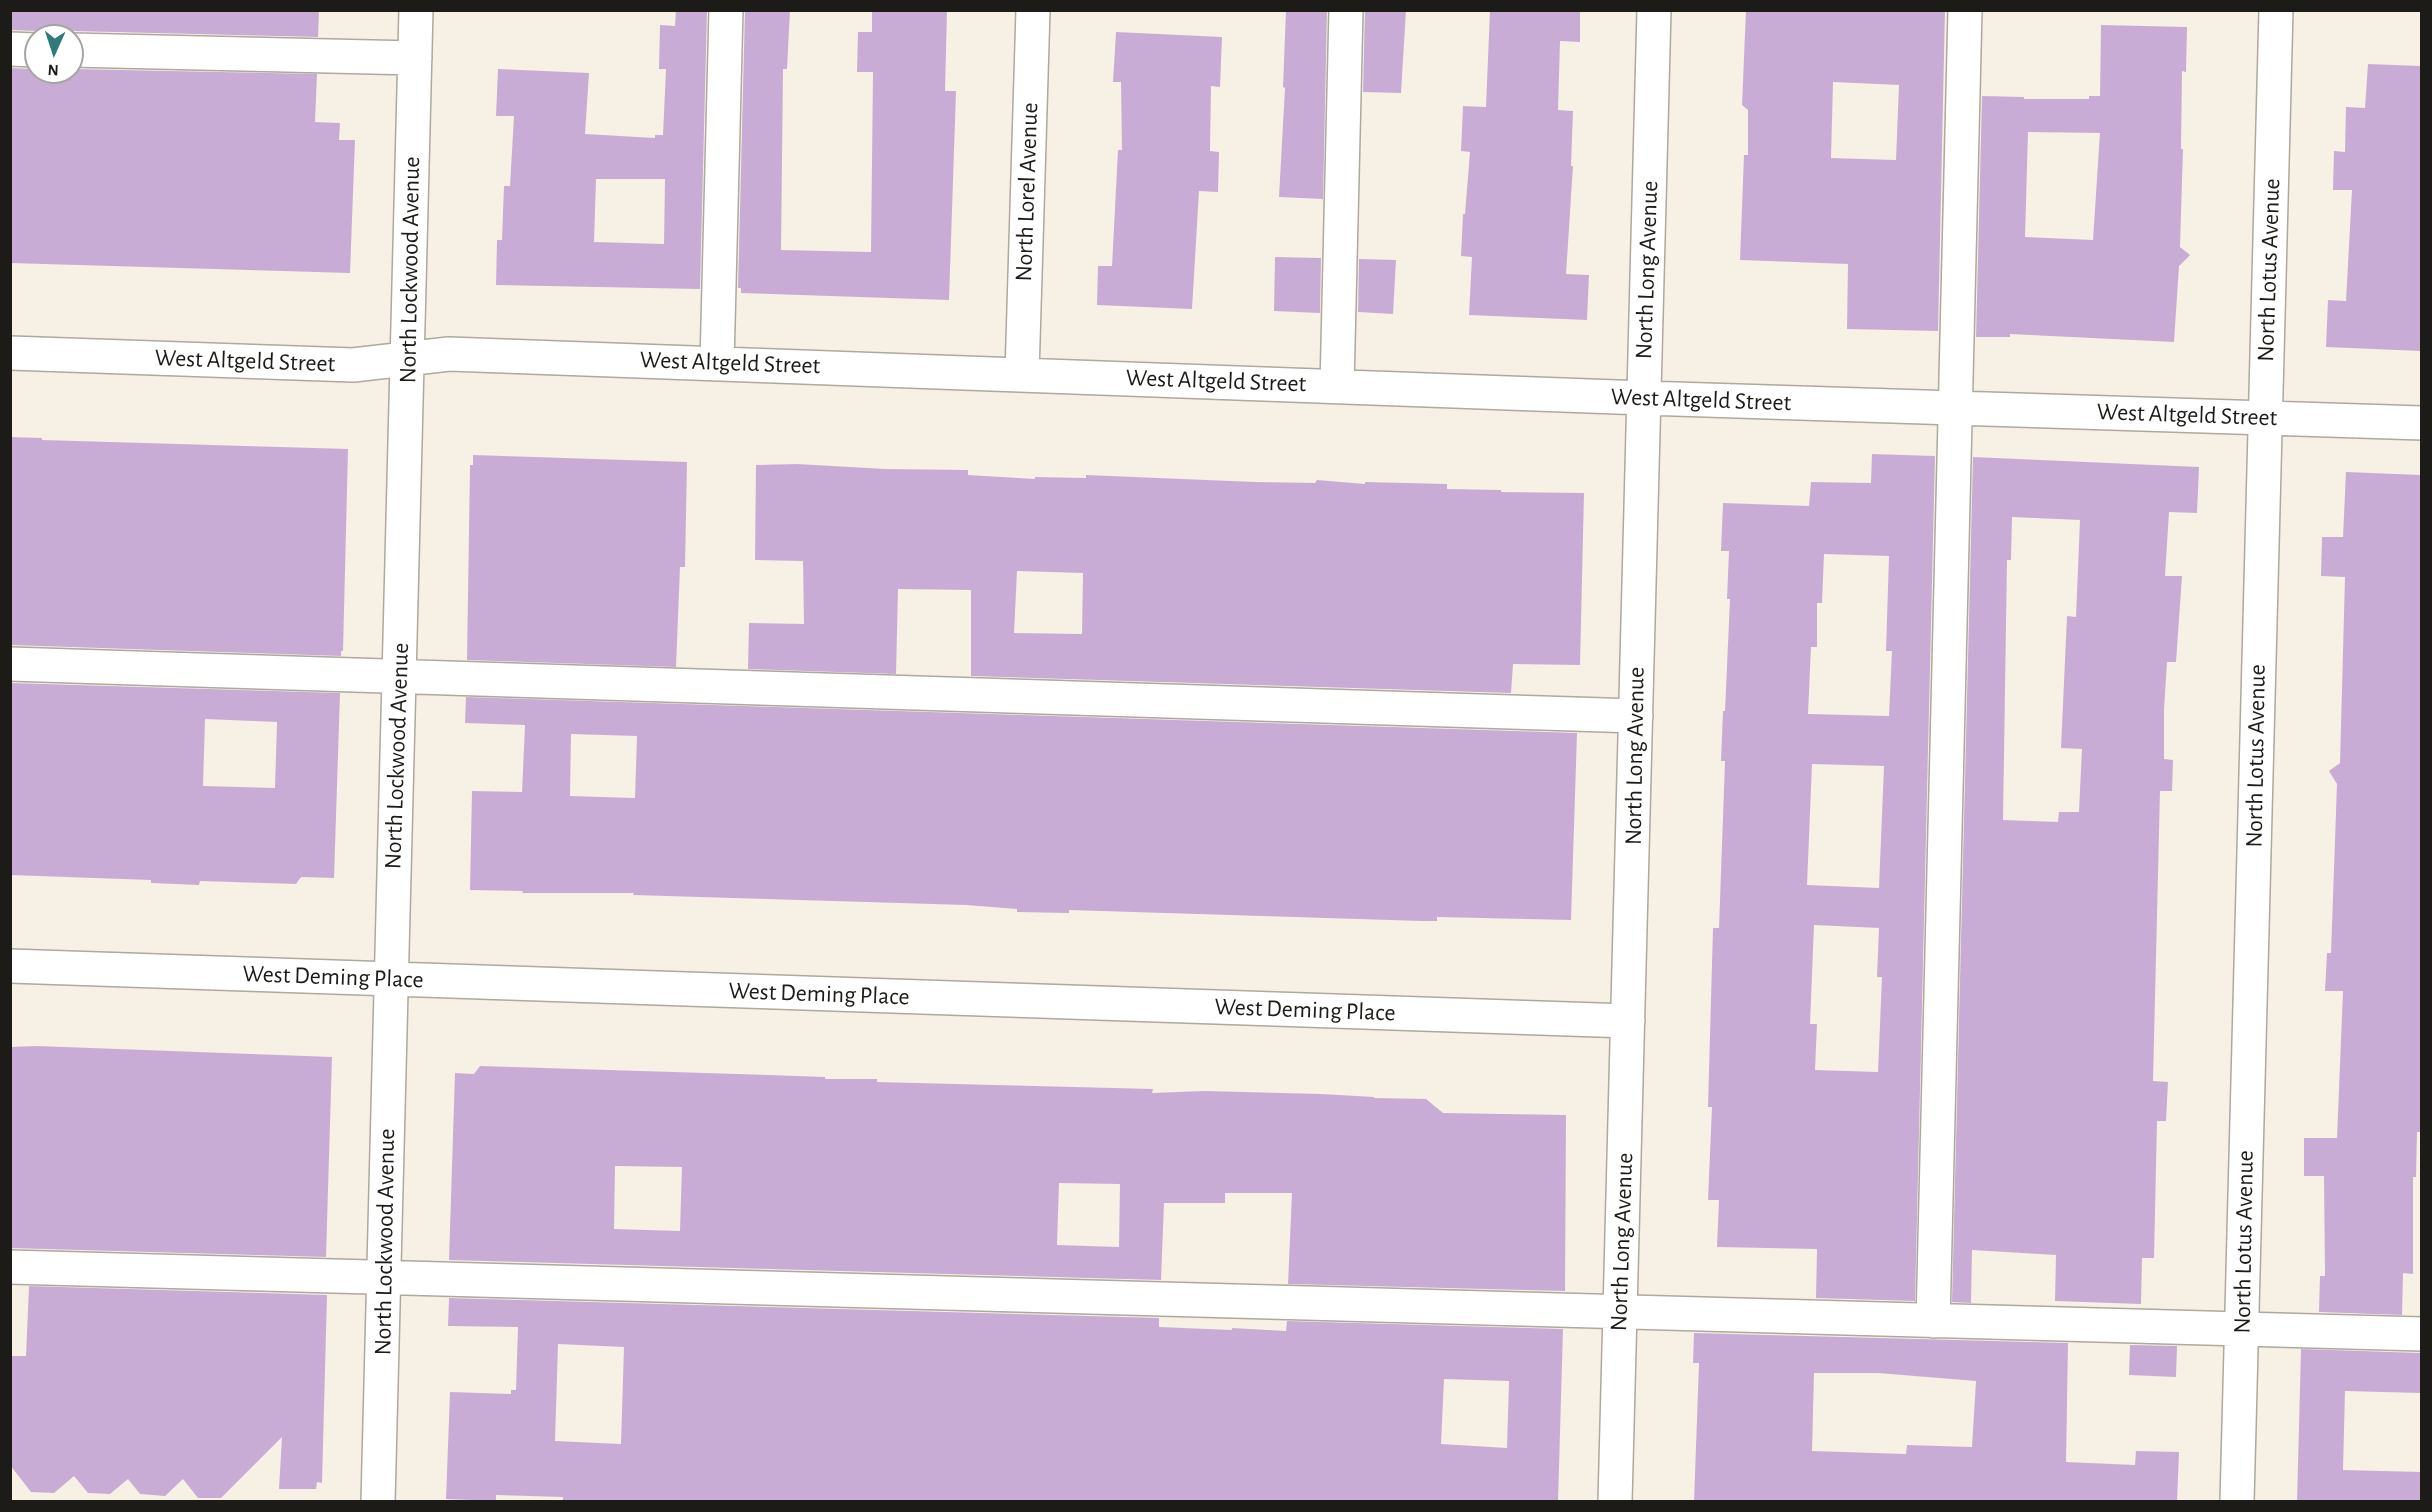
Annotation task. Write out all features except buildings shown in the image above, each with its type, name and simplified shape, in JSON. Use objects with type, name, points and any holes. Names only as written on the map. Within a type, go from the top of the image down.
[{"type":"street","name":"North Lockwood Avenue","points":[[378,1502],[416,10]]},
{"type":"street","points":[[717,363],[726,10]]},
{"type":"street","name":"North Lorel Avenue","points":[[1022,374],[1033,10]]},
{"type":"street","points":[[1337,386],[1346,10]]},
{"type":"street","name":"North Long Avenue","points":[[1615,1502],[1654,10]]},
{"type":"street","points":[[1933,1321],[1965,10]]},
{"type":"street","name":"North Lotus Avenue","points":[[2237,1502],[2276,10]]},
{"type":"street","points":[[84,50],[415,58]]},
{"type":"street","name":"West Altgeld Street","points":[[10,352],[353,365],[449,354],[1644,398],[2421,423]]},
{"type":"street","points":[[10,663],[1636,716]]},
{"type":"street","name":"West Deming Place","points":[[10,966],[1628,1021]]},
{"type":"street","points":[[10,1267],[2421,1334]]}]
